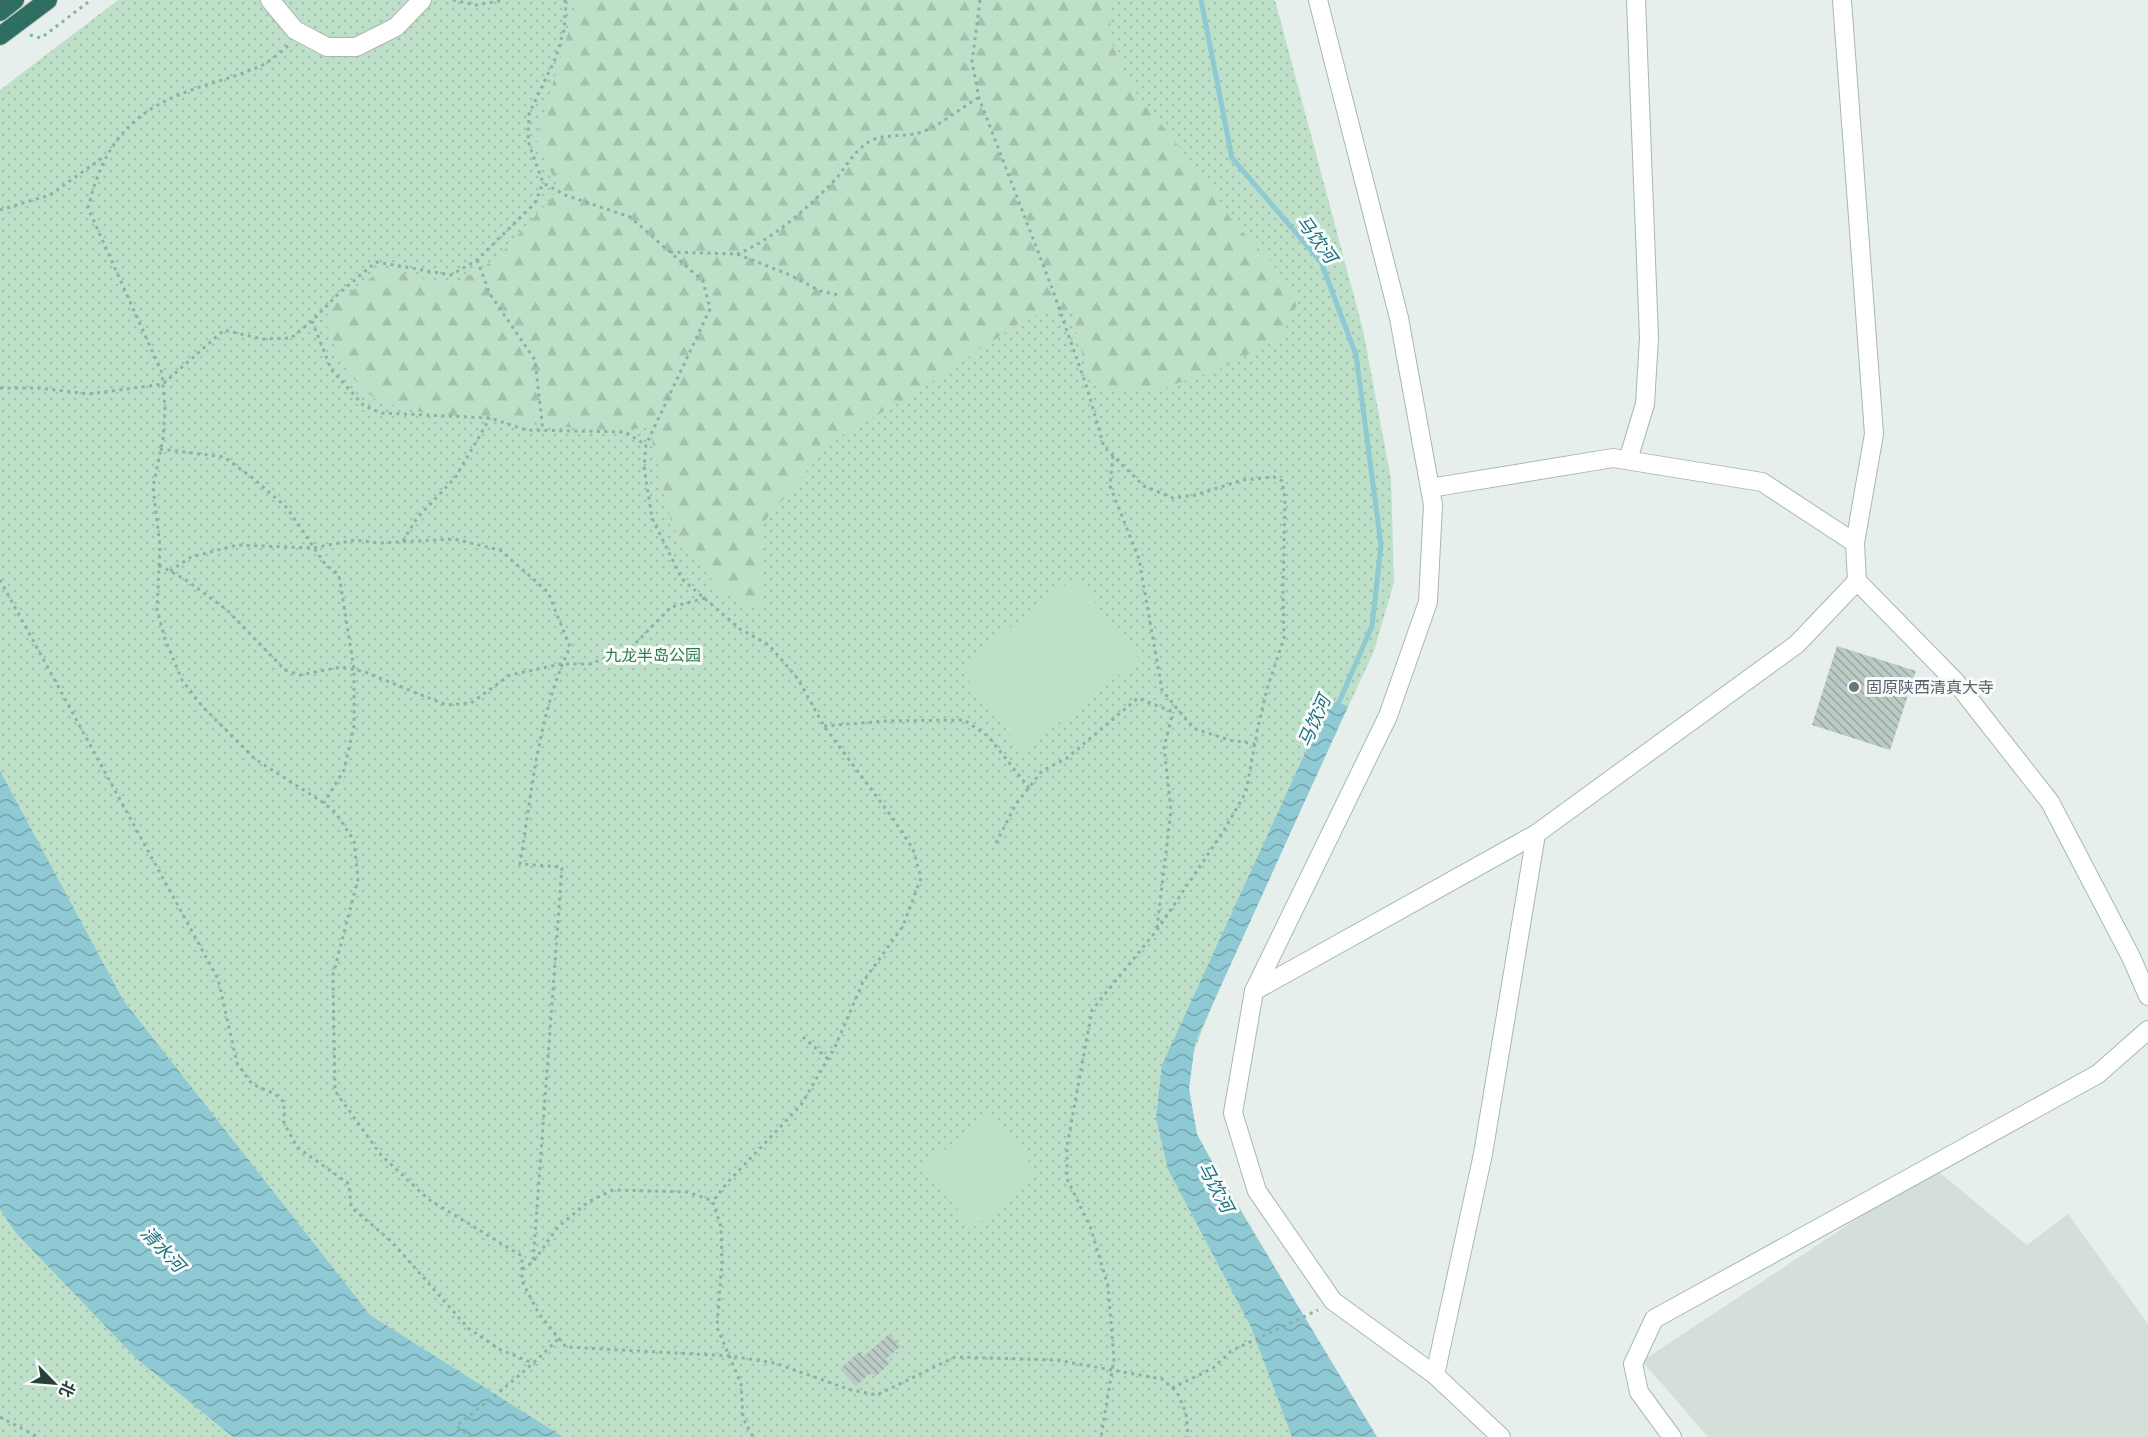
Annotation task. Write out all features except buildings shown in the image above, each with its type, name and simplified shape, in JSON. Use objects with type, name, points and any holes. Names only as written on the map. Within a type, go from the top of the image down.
[{"type":"highway","points":[[2,23],[15,0]]},
{"type":"highway","points":[[2,23],[48,0]]},
{"type":"street","points":[[270,0],[295,30],[303,35],[327,46],[356,47],[396,27],[422,0]]},
{"type":"street","points":[[1317,0],[1399,318],[1433,505],[1428,602],[1388,716],[1254,991],[1233,1113],[1257,1191],[1333,1301],[1435,1375],[1501,1437]]},
{"type":"street","points":[[1628,460],[1645,404],[1649,338],[1636,0]]},
{"type":"street","points":[[1842,0],[1874,434],[1855,543],[1857,582],[1955,681],[2050,802],[2131,957],[2148,996]]},
{"type":"street","points":[[1430,488],[1613,458],[1762,482],[1855,543]]},
{"type":"street","points":[[1254,991],[1536,834],[1797,644],[1857,582]]},
{"type":"street","points":[[1435,1375],[1483,1154],[1536,834]]},
{"type":"street","points":[[1667,1435],[1639,1392],[1633,1364],[1654,1319],[2098,1074],[2148,1030]]},
{"type":"path","points":[[2,23],[41,38],[91,0]]},
{"type":"path","points":[[453,0],[476,5],[504,0]]},
{"type":"path","points":[[0,388],[39,388],[89,394],[163,384],[224,330],[262,339],[291,338],[376,262],[452,275],[477,260],[535,203],[543,183],[528,141],[529,114],[556,57],[564,30],[565,0]]},
{"type":"path","points":[[980,0],[972,62],[979,98],[1052,288],[1087,388],[1104,447],[1144,486],[1173,498],[1196,495],[1242,480],[1274,477],[1282,481],[1285,498],[1284,638],[1267,689],[1246,792],[1223,832],[1157,930],[1092,1010],[1067,1146],[1067,1179],[1090,1226],[1108,1286],[1114,1359],[1101,1437]]},
{"type":"path","points":[[303,35],[260,67],[193,89],[153,107],[125,128],[107,155],[94,182],[88,208],[162,374],[165,408],[153,487],[160,546],[157,610],[165,639],[182,680],[202,706],[255,759],[336,813],[354,842],[358,879],[333,975],[334,1091],[381,1155],[428,1199],[522,1256],[522,1281],[539,1314],[566,1347],[730,1356],[776,1363],[851,1390],[877,1395],[954,1358],[1056,1360],[1162,1379],[1177,1392],[1186,1413],[1188,1437]]},
{"type":"path","points":[[737,254],[751,249],[790,220],[834,182],[862,147],[873,139],[917,134],[979,98]]},
{"type":"path","points":[[0,210],[50,195],[107,155]]},
{"type":"path","points":[[543,183],[565,195],[630,217],[703,281],[710,309],[646,445],[644,467],[652,518],[682,579],[740,628],[769,645],[798,679],[824,726],[913,849],[921,878],[903,926],[863,982],[835,1047],[801,1105],[727,1183],[713,1201]]},
{"type":"path","points":[[669,252],[737,254],[790,275],[820,291],[839,295]]},
{"type":"path","points":[[477,260],[490,294],[535,360],[543,430]]},
{"type":"path","points":[[312,321],[331,369],[364,406],[382,413],[490,418],[526,430],[625,432],[646,445]]},
{"type":"path","points":[[403,542],[417,518],[455,478],[490,418]]},
{"type":"path","points":[[160,449],[224,457],[255,479],[287,508],[325,564],[339,575],[354,669],[354,726],[344,770],[324,803]]},
{"type":"path","points":[[1113,456],[1110,486],[1140,559],[1162,690],[1193,728],[1229,740],[1255,744]]},
{"type":"path","points":[[170,571],[191,557],[237,545],[313,548],[355,540],[379,543],[454,539],[500,550],[548,592],[570,647],[561,664],[543,718],[520,864],[562,867],[533,1262]]},
{"type":"path","points":[[159,565],[226,610],[285,670],[300,675],[341,667],[354,669],[446,705],[471,702],[510,675],[561,664],[590,664],[630,649],[671,607],[706,598]]},
{"type":"path","points":[[0,580],[218,979],[237,1063],[252,1084],[275,1094],[284,1102],[284,1124],[297,1147],[349,1184],[351,1207],[392,1242],[468,1328],[499,1350],[534,1364]]},
{"type":"path","points":[[996,843],[1016,804],[1042,771],[1067,758],[1138,698],[1173,712]]},
{"type":"path","points":[[1157,930],[1171,810],[1164,747],[1174,706]]},
{"type":"path","points":[[824,726],[887,721],[964,720],[988,736],[1029,788]]},
{"type":"path","points":[[803,1037],[828,1059]]},
{"type":"path","points":[[522,1269],[533,1262],[558,1227],[588,1202],[613,1190],[688,1192],[713,1201]]},
{"type":"path","points":[[713,1201],[721,1227],[723,1262],[717,1327],[741,1384],[743,1418],[753,1437]]},
{"type":"path","points":[[1172,1388],[1213,1368],[1231,1351],[1310,1314]]},
{"type":"path","points":[[472,1437],[456,1426],[511,1384],[559,1338]]},
{"type":"path","points":[[0,1417],[38,1437]]},
{"type":"shaded area","points":[[1934,1168],[2027,1245],[2068,1214],[2148,1324],[2148,1437],[1708,1437],[1642,1361]]},
{"type":"green space","name":"九龙半岛公园","points":[[118,0],[1275,0],[1363,330],[1391,479],[1394,582],[1374,651],[1222,981],[1184,1076],[1191,1125],[1375,1437],[0,1437],[0,90]]},
{"type":"green space","points":[[578,0],[1111,0],[1110,19],[1113,47],[1133,89],[1210,185],[1234,224],[1301,297],[1281,337],[1223,368],[1158,390],[1099,389],[1086,369],[1071,309],[1030,316],[912,395],[832,441],[762,524],[763,567],[760,608],[743,607],[718,588],[672,526],[649,428],[608,430],[444,418],[377,401],[348,373],[324,320],[338,300],[384,269],[450,286],[495,260],[559,190],[536,139]]},
{"type":"green space","points":[[1075,577],[1139,659],[1023,751],[959,668]]},
{"type":"green space","points":[[988,1113],[1039,1173],[973,1228],[923,1168]]},
{"type":"water","points":[[1329,701],[1348,706],[1195,1043],[1189,1089],[1197,1134],[1219,1175],[1377,1437],[1292,1437],[1251,1327],[1168,1169],[1156,1118],[1162,1065]]},
{"type":"water","name":"清水河","points":[[0,771],[123,1000],[370,1315],[563,1437],[233,1437],[137,1359],[15,1232],[0,1209]]},
{"type":"waterway","name":"马饮河","points":[[1201,0],[1232,158],[1321,262],[1356,355],[1381,545],[1372,626],[1336,709]]},
{"type":"place","name":"固原陕西清真大寺","points":[[1854,687]]}]
